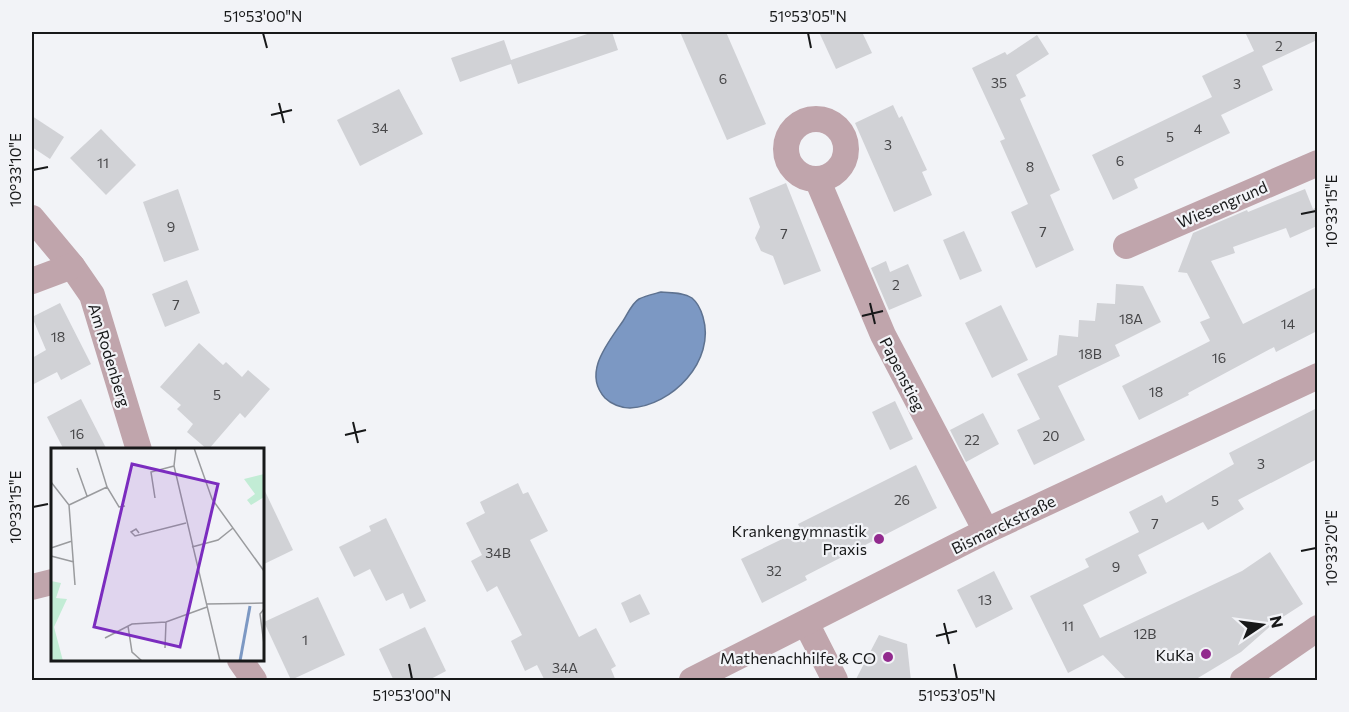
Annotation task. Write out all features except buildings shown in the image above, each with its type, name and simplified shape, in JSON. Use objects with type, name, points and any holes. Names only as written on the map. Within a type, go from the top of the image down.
[{"type":"street","name":"Wiesengrund","points":[[1126,246],[1317,163]]},
{"type":"street","name":"Papenstieg","points":[[817,179],[883,335],[986,531]]},
{"type":"street","name":"Am Rodenberg","points":[[32,218],[72,266],[92,295],[138,448]]},
{"type":"street","points":[[32,281],[72,266]]},
{"type":"street","name":"Bismarckstraße","points":[[692,681],[986,531],[1317,376]]},
{"type":"street","points":[[32,587],[51,582]]},
{"type":"street","points":[[806,623],[835,681]]},
{"type":"street","points":[[1243,681],[1317,628]]},
{"type":"street","points":[[241,661],[254,681]]},
{"type":"water","points":[[661,292],[685,295],[696,302],[703,317],[705,333],[703,350],[697,365],[687,378],[661,399],[630,408],[616,405],[605,398],[599,388],[596,379],[600,358],[634,303],[641,298]]},
{"type":"place","name":"Krankengymnastik Praxis","points":[[879,539]]},
{"type":"place","name":"KuKa","points":[[1206,654]]},
{"type":"place","name":"Mathenachhilfe & CO","points":[[888,657]]}]
